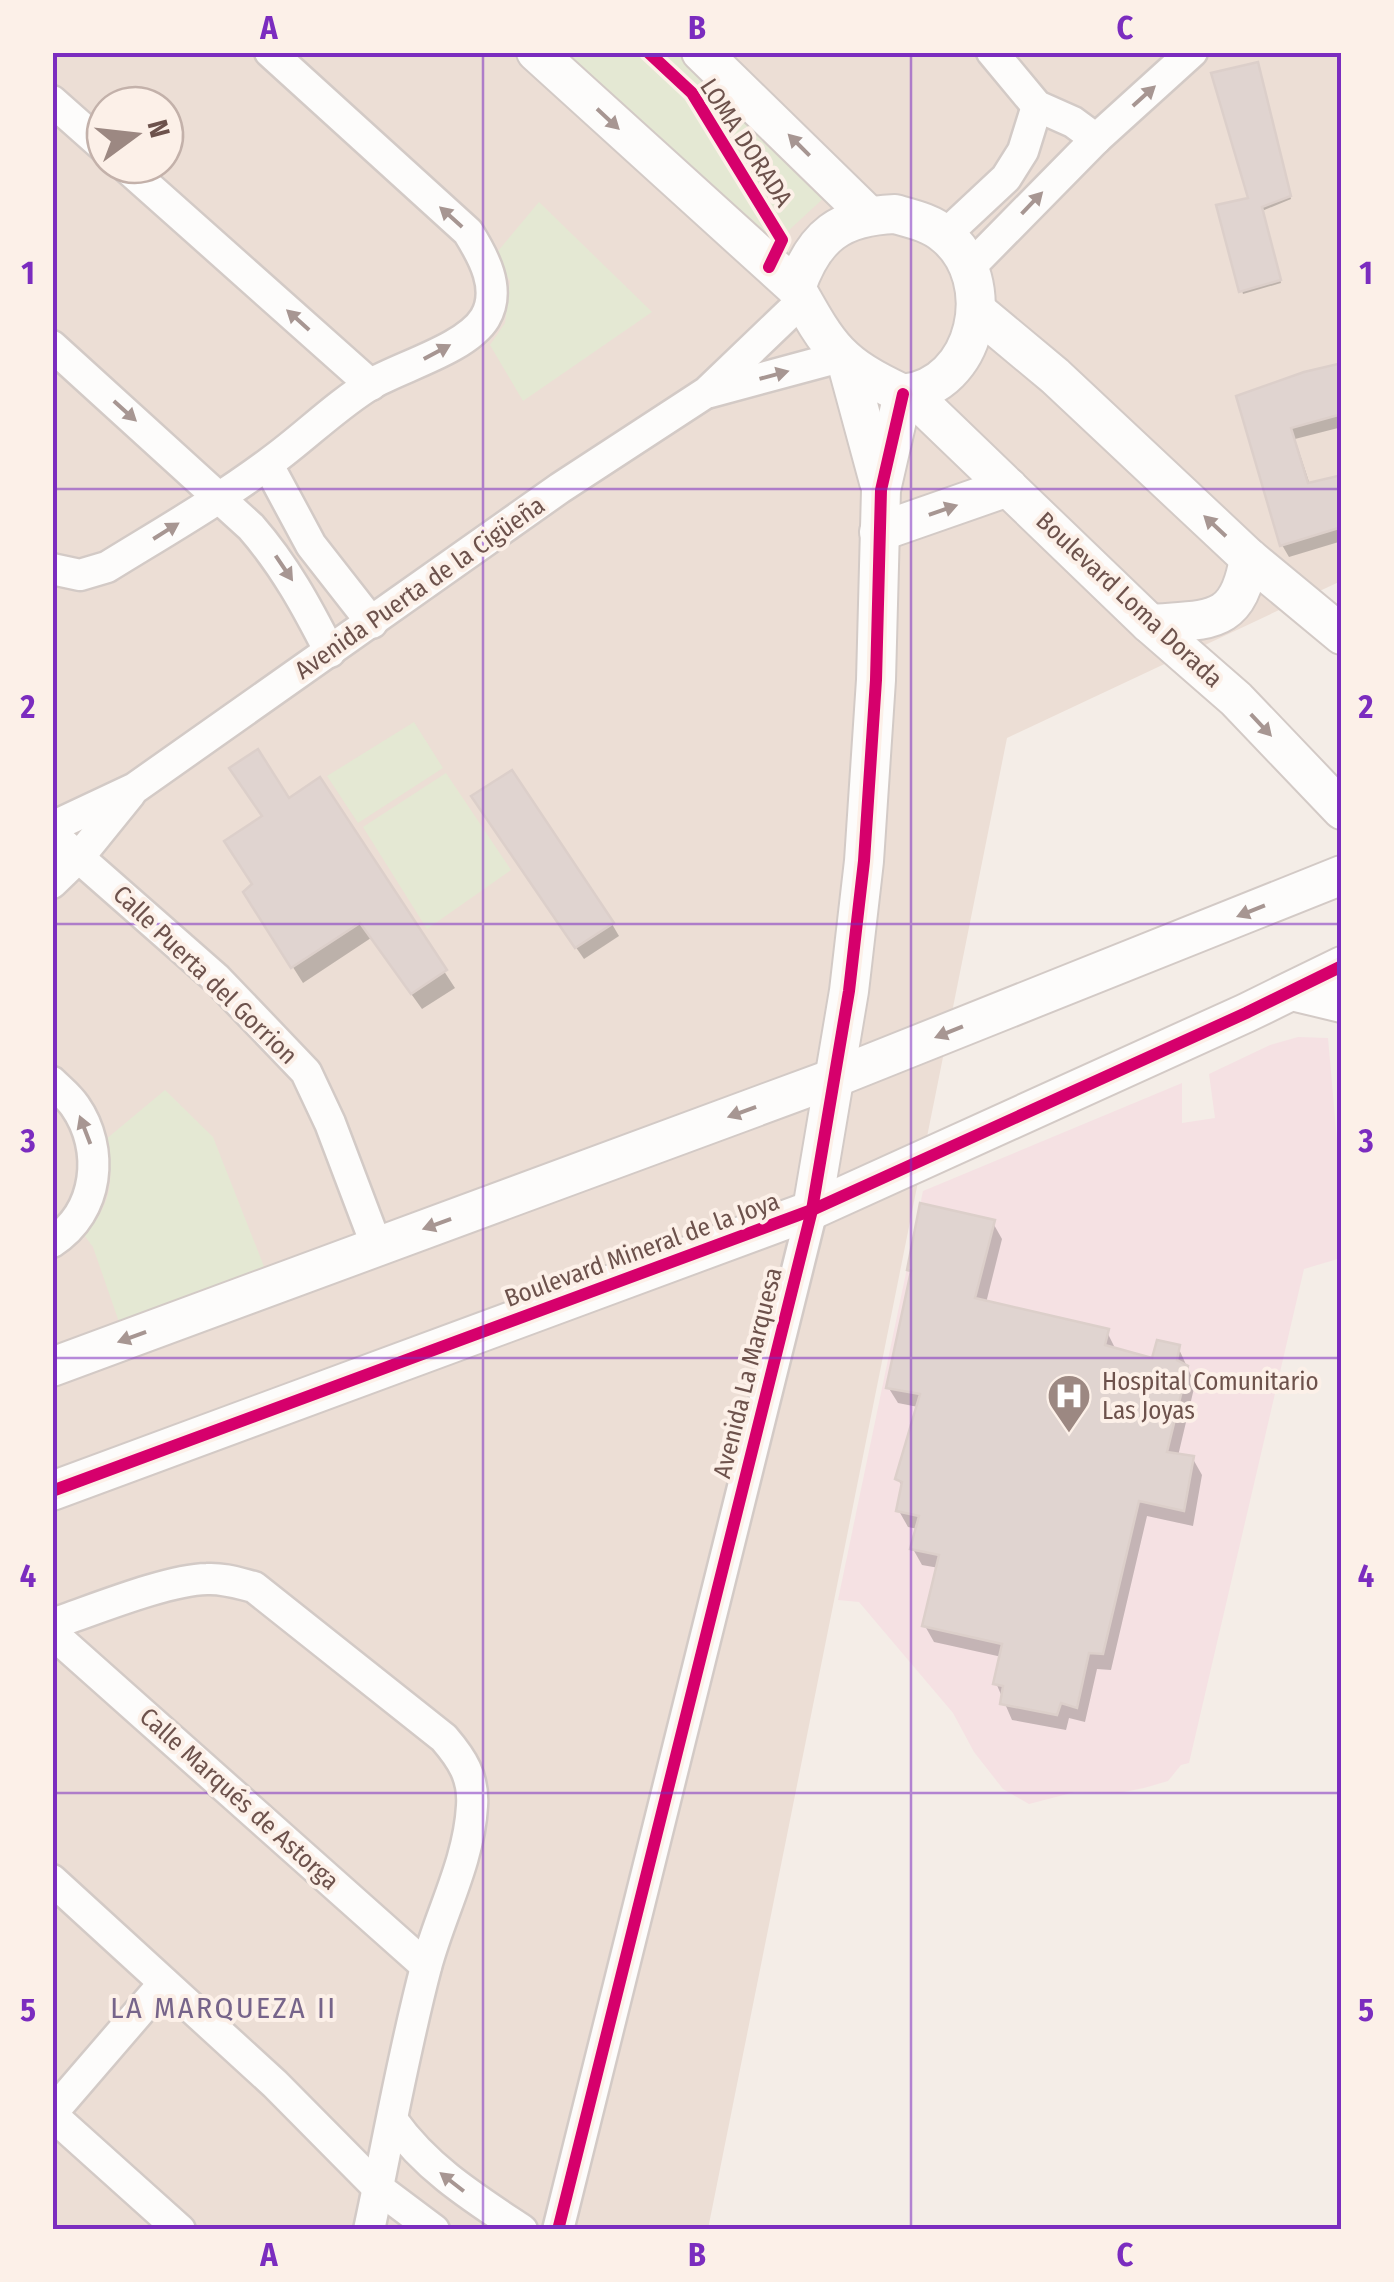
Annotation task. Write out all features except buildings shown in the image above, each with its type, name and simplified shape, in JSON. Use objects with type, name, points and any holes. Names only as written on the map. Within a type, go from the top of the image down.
[{"type":"street","points":[[52,569],[80,575],[108,567],[268,464],[371,384],[440,351],[486,317],[491,281],[485,259],[468,232],[270,52]]},
{"type":"street","points":[[536,52],[799,294],[818,330],[844,361],[907,394],[936,382],[957,363],[971,338],[977,311],[970,268],[946,235],[922,221],[895,214],[868,215],[842,224],[821,240],[805,262],[799,294]]},
{"type":"street","points":[[702,52],[868,215]]},
{"type":"street","points":[[992,52],[1038,106],[1074,122],[1096,139]]},
{"type":"street","points":[[970,268],[1096,139],[1192,52]]},
{"type":"street","points":[[52,101],[85,130]]},
{"type":"street","points":[[946,235],[1006,178],[1023,151],[1038,106]]},
{"type":"street","points":[[147,185],[371,384]]},
{"type":"street","name":"Avenida Puerta de la Cigüeña","points":[[52,830],[135,788],[560,488],[707,392],[799,294]]},
{"type":"street","points":[[977,311],[1054,376],[1249,558],[1342,636]]},
{"type":"street","points":[[52,346],[220,497],[275,554],[330,652]]},
{"type":"street","name":"Avenida Puerta de la Cigüeña","points":[[707,392],[844,361]]},
{"type":"street","name":"Avenida La Marquesa","points":[[844,361],[881,490]]},
{"type":"street","name":"Avenida La Marquesa","points":[[558,2230],[812,1210],[849,991],[864,861],[881,582],[881,490],[907,394]]},
{"type":"street","name":"Boulevard Loma Dorada","points":[[907,394],[1150,624],[1236,698],[1342,810]]},
{"type":"street","points":[[268,464],[312,546],[372,623]]},
{"type":"street","points":[[879,532],[1008,487]]},
{"type":"street","points":[[1150,624],[1218,615],[1232,608],[1244,588],[1249,558]]},
{"type":"street","name":"Avenida Puerta de la Cigüeña","points":[[52,883],[80,857],[135,788]]},
{"type":"street","name":"Calle Puerta del Gorrion","points":[[52,830],[217,980],[306,1072],[377,1246]]},
{"type":"street","points":[[52,1367],[834,1078],[1342,875]]},
{"type":"street","name":"Boulevard Mineral de la Joya","points":[[52,1490],[812,1210],[1342,966]]},
{"type":"street","points":[[1292,992],[1342,1003]]},
{"type":"street","points":[[52,1082],[74,1104],[88,1130],[94,1157],[92,1186],[81,1212],[52,1242]]},
{"type":"street","points":[[52,1624],[177,1584],[205,1579],[242,1584],[273,1600],[444,1738],[462,1760],[471,1780],[467,1842],[426,1966],[369,2230]]},
{"type":"street","name":"Calle Marqués de Astorga","points":[[52,1632],[426,1966]]},
{"type":"street","points":[[52,1880],[275,2084],[378,2188],[434,2230]]},
{"type":"street","points":[[164,1983],[52,2114],[180,2230]]},
{"type":"street","points":[[393,2120],[410,2144],[454,2185],[522,2230]]},
{"type":"shaded area","points":[[52,53],[1341,53],[1341,581],[1007,738],[708,2229],[53,2229]]},
{"type":"shaded area","name":"Hospital Comunitario Las Joyas","points":[[1298,1037],[1328,1038],[1341,1186],[1341,1258],[1304,1269],[1189,1763],[1181,1765],[1168,1781],[1144,1788],[1119,1793],[1075,1792],[1029,1804],[1003,1789],[974,1752],[953,1713],[859,1602],[838,1600],[923,1191],[1182,1083],[1182,1123],[1215,1118],[1209,1074],[1270,1045]]},
{"type":"green space","points":[[562,53],[677,53],[827,195],[774,244]]},
{"type":"green space","points":[[539,202],[652,312],[523,401],[490,345],[505,323],[510,281],[493,257]]},
{"type":"green space","points":[[414,722],[443,768],[358,823],[327,776]]},
{"type":"green space","points":[[446,773],[511,870],[427,929],[363,827]]},
{"type":"green space","points":[[165,1090],[213,1137],[265,1269],[119,1322],[93,1247],[84,1235],[100,1213],[109,1190],[105,1140]]},
{"type":"cycle path","name":"LOMA DORADA","points":[[648,52],[692,93],[782,240],[769,267]]},
{"type":"cycle path","points":[[558,2230],[812,1210],[849,991],[864,861],[876,680],[881,490],[903,394]]},
{"type":"cycle path","points":[[52,1491],[812,1210],[1342,966]]},
{"type":"place","name":"Hospital Comunitario Las Joyas","points":[[1069,1434]]},
{"type":"district","name":"LA MARQUEZA II","points":[[224,2008]]}]
